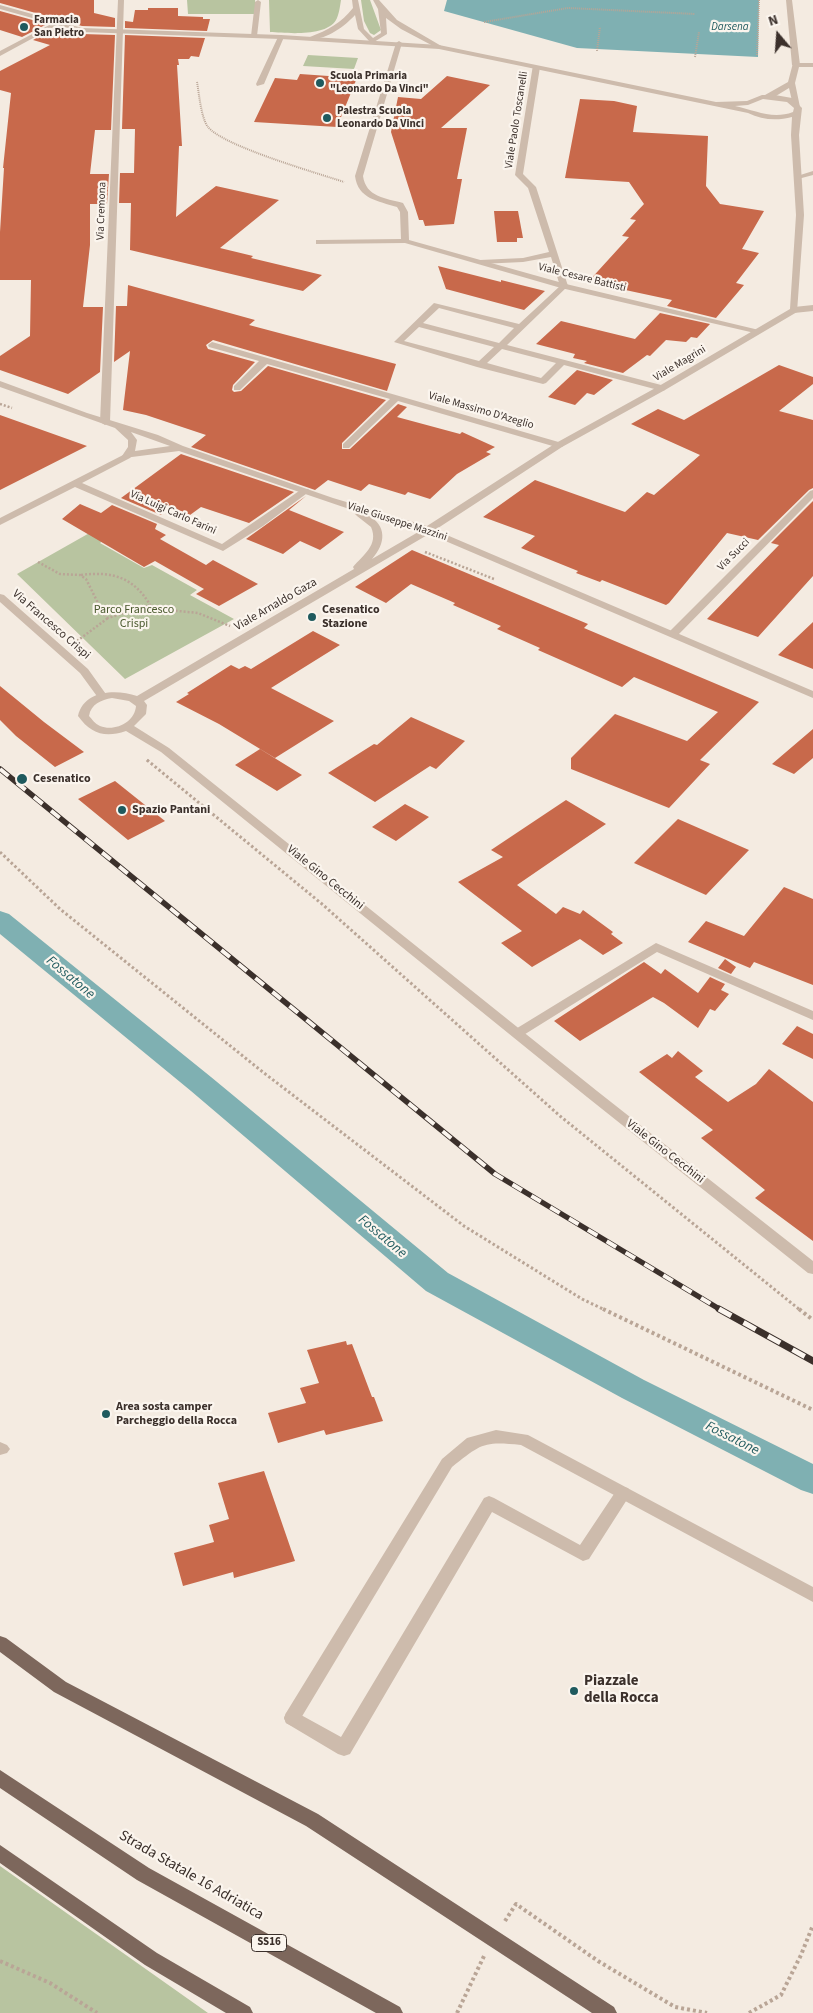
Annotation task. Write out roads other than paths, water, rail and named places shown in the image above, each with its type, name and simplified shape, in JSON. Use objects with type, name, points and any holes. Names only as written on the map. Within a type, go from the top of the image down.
[{"type":"main road","points":[[0,1643],[60,1687],[312,1820],[608,2013]]},
{"type":"main road","name":"Strada Statale 16 Adriatica","points":[[0,1778],[143,1874],[394,2013]]},
{"type":"main road","points":[[0,1853],[151,1959],[244,2013]]},
{"type":"street","name":"Via Cremona","points":[[109,423],[121,0]]},
{"type":"street","points":[[355,0],[361,29],[372,41]]},
{"type":"street","points":[[372,41],[384,34],[385,28],[381,10],[376,0]]},
{"type":"street","points":[[789,0],[796,64],[791,83],[796,109],[792,132],[798,178],[800,215],[794,310],[813,308]]},
{"type":"street","points":[[254,36],[258,2]]},
{"type":"street","points":[[0,7],[82,30],[312,38],[439,47],[716,104],[749,107],[780,126]]},
{"type":"street","points":[[312,38],[335,31],[346,23],[356,10]]},
{"type":"street","points":[[381,10],[410,31],[439,47]]},
{"type":"street","points":[[0,54],[57,23]]},
{"type":"street","points":[[260,84],[280,37]]},
{"type":"street","points":[[399,43],[359,176],[359,185],[366,195],[400,205],[404,212],[405,241]]},
{"type":"street","points":[[796,64],[813,65]]},
{"type":"street","name":"Viale Paolo Toscanelli","points":[[536,68],[519,175],[532,187],[564,286]]},
{"type":"street","points":[[768,97],[791,83]]},
{"type":"street","points":[[749,107],[756,98],[768,97],[783,98],[796,109]]},
{"type":"street","points":[[764,116],[784,117],[796,109]]},
{"type":"street","points":[[798,178],[813,173]]},
{"type":"street","name":"Viale Cesare Battisti","points":[[319,242],[405,241],[564,286],[756,332]]},
{"type":"street","points":[[480,262],[523,260],[553,254]]},
{"type":"street","points":[[480,365],[564,286]]},
{"type":"street","points":[[521,327],[437,305],[398,342],[543,381],[563,361]]},
{"type":"street","name":"Viale Magrini","points":[[428,530],[559,445],[662,388],[794,310]]},
{"type":"street","points":[[417,324],[662,388]]},
{"type":"street","name":"Viale Massimo D'Azeglio","points":[[212,345],[559,445]]},
{"type":"street","points":[[237,388],[266,360]]},
{"type":"street","name":"Viale Giuseppe Mazzini","points":[[0,384],[109,423],[136,430],[167,441],[180,448],[330,500],[428,530],[813,695]]},
{"type":"street","points":[[346,446],[396,398]]},
{"type":"street","points":[[0,522],[127,456],[134,449],[134,443],[125,432],[109,423]]},
{"type":"street","points":[[127,456],[180,448]]},
{"type":"street","name":"Via Luigi Carlo Farini","points":[[76,484],[222,548],[305,491]]},
{"type":"street","name":"Via Succi","points":[[672,634],[813,494]]},
{"type":"street","points":[[330,500],[368,519],[379,530],[379,538],[376,545],[363,563],[342,581]]},
{"type":"street","name":"Viale Arnaldo Gaza","points":[[136,700],[428,530]]},
{"type":"street","name":"Via Francesco Crispi","points":[[0,597],[84,671],[103,697]]},
{"type":"street","points":[[121,695],[136,700],[141,706],[141,717],[128,727],[119,730],[99,730],[86,722],[83,716],[84,710],[94,700],[103,697],[121,695]]},
{"type":"street","name":"Viale Gino Cecchini","points":[[128,727],[164,750],[813,1269]]},
{"type":"street","points":[[518,1033],[656,947],[813,1016]]},
{"type":"street","points":[[623,1493],[583,1554],[489,1503],[344,1748],[292,1718],[447,1463],[472,1442],[496,1436],[523,1439],[623,1493],[813,1596]]},
{"type":"water","name":"Darsena","points":[[447,0],[759,0],[758,57],[577,48],[444,11]]},
{"type":"waterway","name":"Fossatone","points":[[0,920],[201,1084],[437,1282],[633,1389],[813,1480]]},
{"type":"railway","points":[[0,769],[495,1174],[721,1310]]},
{"type":"railway","points":[[719,1309],[813,1361]]},
{"type":"place","name":"Farmacia San Pietro","points":[[24,27]]},
{"type":"place","name":"Scuola Primaria \"Leonardo Da Vinci\"","points":[[320,83]]},
{"type":"place","name":"Palestra Scuola Leonardo Da Vinci","points":[[327,118]]},
{"type":"place","name":"Cesenatico Stazione","points":[[312,617]]},
{"type":"place","name":"Cesenatico","points":[[22,779]]},
{"type":"place","name":"Spazio Pantani","points":[[122,810]]},
{"type":"place","name":"Area sosta camper Parcheggio della Rocca","points":[[106,1414]]},
{"type":"place","name":"Piazzale della Rocca","points":[[574,1691]]},
{"type":"park label","name":"Parco Francesco Crispi","points":[[134,617]]}]
